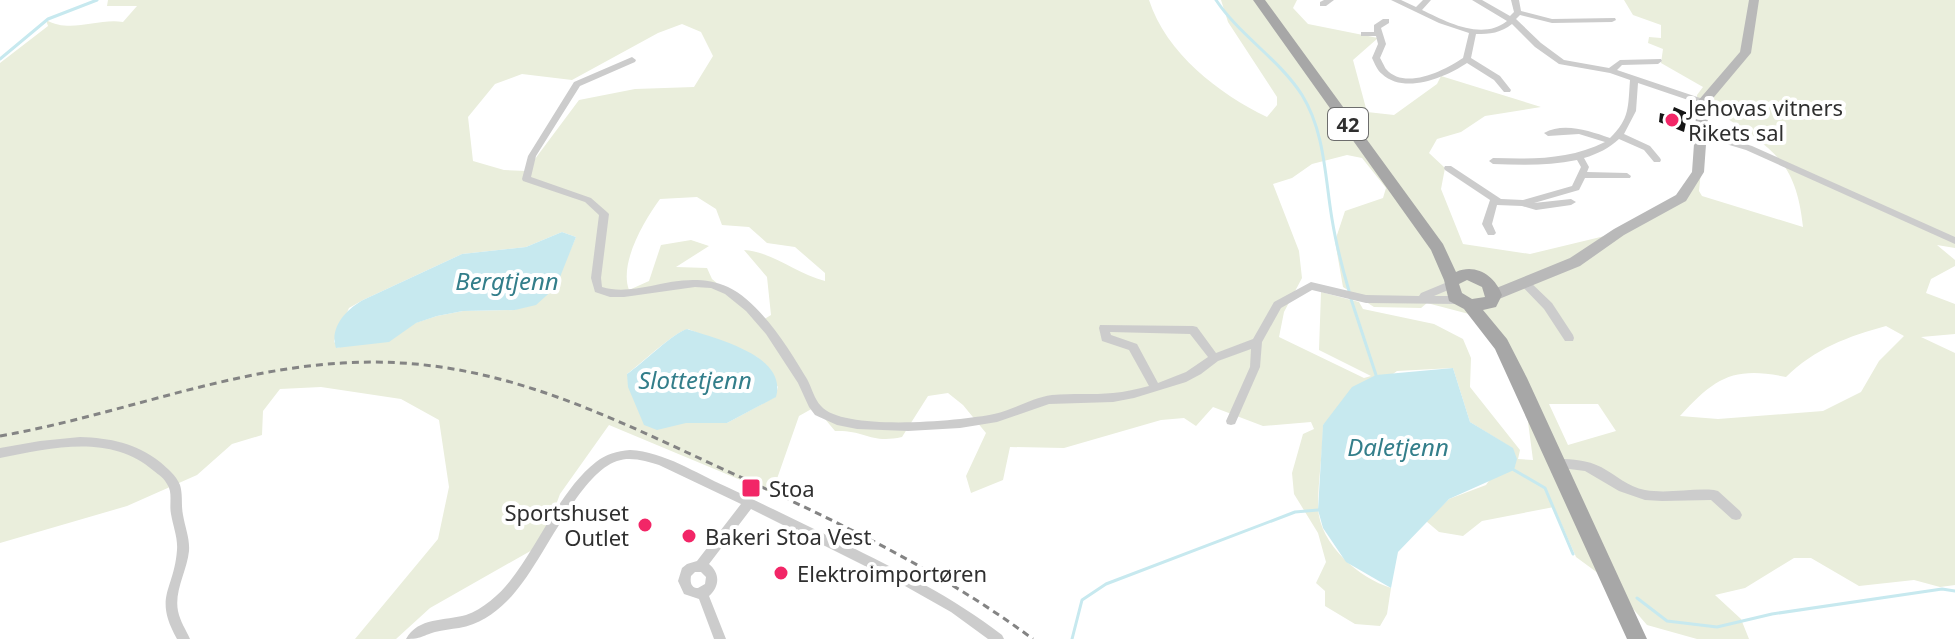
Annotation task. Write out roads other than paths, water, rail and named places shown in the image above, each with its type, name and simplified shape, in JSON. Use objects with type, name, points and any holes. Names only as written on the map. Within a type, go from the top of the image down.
[{"type":"main road","name":"42","points":[[1259,0],[1438,248],[1485,288],[1501,344],[1637,639]]},
{"type":"main road","points":[[1451,282],[1485,288],[1524,282],[1575,262],[1619,232],[1681,198],[1698,172],[1703,102],[1745,53],[1754,0]]},
{"type":"main road","name":"42","points":[[1438,248],[1451,282],[1501,344]]},
{"type":"main road","points":[[1465,303],[1485,288]]},
{"type":"main road","name":"42","points":[[1628,619],[1648,639]]},
{"type":"street","points":[[1395,0],[1473,32],[1507,26],[1516,16]]},
{"type":"street","points":[[1418,9],[1427,0]]},
{"type":"street","points":[[1476,0],[1516,16],[1552,21],[1612,20]]},
{"type":"street","points":[[1515,0],[1516,16],[1538,45],[1562,62],[1611,71],[1703,102]]},
{"type":"street","points":[[1386,21],[1377,27],[1382,44],[1376,58],[1379,67],[1394,78],[1429,79],[1453,70],[1467,59],[1473,32]]},
{"type":"street","points":[[1364,34],[1378,34]]},
{"type":"street","points":[[1467,59],[1497,78],[1507,90]]},
{"type":"street","points":[[632,60],[580,81],[551,124],[525,174],[530,182],[588,200],[604,214],[596,284],[602,292],[625,293],[696,283],[729,292],[745,304],[804,382],[815,409],[832,420],[848,425],[881,427],[973,421],[998,418],[1050,400],[1107,399],[1155,387],[1197,371],[1214,358],[1257,342]]},
{"type":"street","points":[[1611,71],[1620,63],[1658,61]]},
{"type":"street","points":[[1493,161],[1579,156],[1615,138],[1633,109],[1634,78]]},
{"type":"street","points":[[1548,133],[1579,131],[1615,138],[1647,148],[1657,160]]},
{"type":"street","points":[[1699,133],[1749,148],[1955,241]]},
{"type":"street","points":[[1523,203],[1576,188],[1585,167],[1579,156]]},
{"type":"street","points":[[1448,168],[1497,200],[1536,207],[1571,202]]},
{"type":"street","points":[[1584,175],[1600,178],[1627,176]]},
{"type":"street","points":[[1491,233],[1487,224],[1493,202],[1497,200]]},
{"type":"street","points":[[1414,299],[1451,282]]},
{"type":"street","points":[[1524,282],[1548,306],[1569,338]]},
{"type":"street","points":[[1231,421],[1255,367],[1257,342],[1277,305],[1311,286],[1366,299],[1465,303]]},
{"type":"street","points":[[1155,387],[1133,347],[1106,338],[1104,328],[1193,330],[1214,358]]},
{"type":"street","points":[[0,453],[50,444],[115,443],[134,449],[166,475],[176,490],[183,542],[170,600],[171,613],[184,639]]},
{"type":"street","points":[[412,639],[421,630],[438,624],[462,622],[491,608],[508,593],[527,571],[570,500],[604,461],[617,456],[656,459],[750,502],[944,600],[998,639]]},
{"type":"street","points":[[1558,464],[1579,462],[1597,468],[1645,495],[1714,495],[1736,515]]},
{"type":"street","points":[[699,567],[708,568],[713,574],[710,587],[702,592],[690,592],[684,582],[687,573],[699,567],[750,502]]},
{"type":"street","points":[[702,592],[720,639]]},
{"type":"water","name":"Bergtjenn","points":[[562,232],[576,237],[556,287],[536,305],[515,310],[463,311],[437,316],[416,323],[389,342],[336,348],[337,326],[351,308],[363,300],[462,254],[526,247]]},
{"type":"water","name":"Slottetjenn","points":[[687,329],[731,344],[761,360],[777,382],[776,397],[727,423],[686,423],[657,430],[644,425],[628,387],[627,374]]},
{"type":"water","name":"Daletjenn","points":[[1453,368],[1470,422],[1513,448],[1517,459],[1514,470],[1449,499],[1398,552],[1391,588],[1346,562],[1323,528],[1318,510],[1323,425],[1352,387],[1376,375]]},
{"type":"waterway","points":[[0,59],[48,19],[97,0]]},
{"type":"waterway","points":[[1216,0],[1236,25],[1293,82],[1310,109],[1320,140],[1339,255],[1349,291]]},
{"type":"waterway","points":[[1351,299],[1376,375]]},
{"type":"waterway","points":[[1514,470],[1545,488],[1573,554]]},
{"type":"waterway","points":[[1072,639],[1082,600],[1106,584],[1295,512],[1318,510]]},
{"type":"waterway","points":[[1637,598],[1667,621],[1717,627],[1772,614],[1942,589],[1955,591]]},
{"type":"railway","points":[[0,436],[213,384],[298,367],[395,363],[446,368],[541,392],[680,449],[884,547],[960,590],[1033,639]]},
{"type":"place","name":"Jehovas vitners Rikets sal","points":[[1672,120]]},
{"type":"place","name":"Stoa","points":[[751,488]]},
{"type":"place","name":"Sportshuset Outlet","points":[[645,525]]},
{"type":"place","name":"Bakeri Stoa Vest","points":[[689,536]]},
{"type":"place","name":"Elektroimportøren","points":[[781,573]]}]
